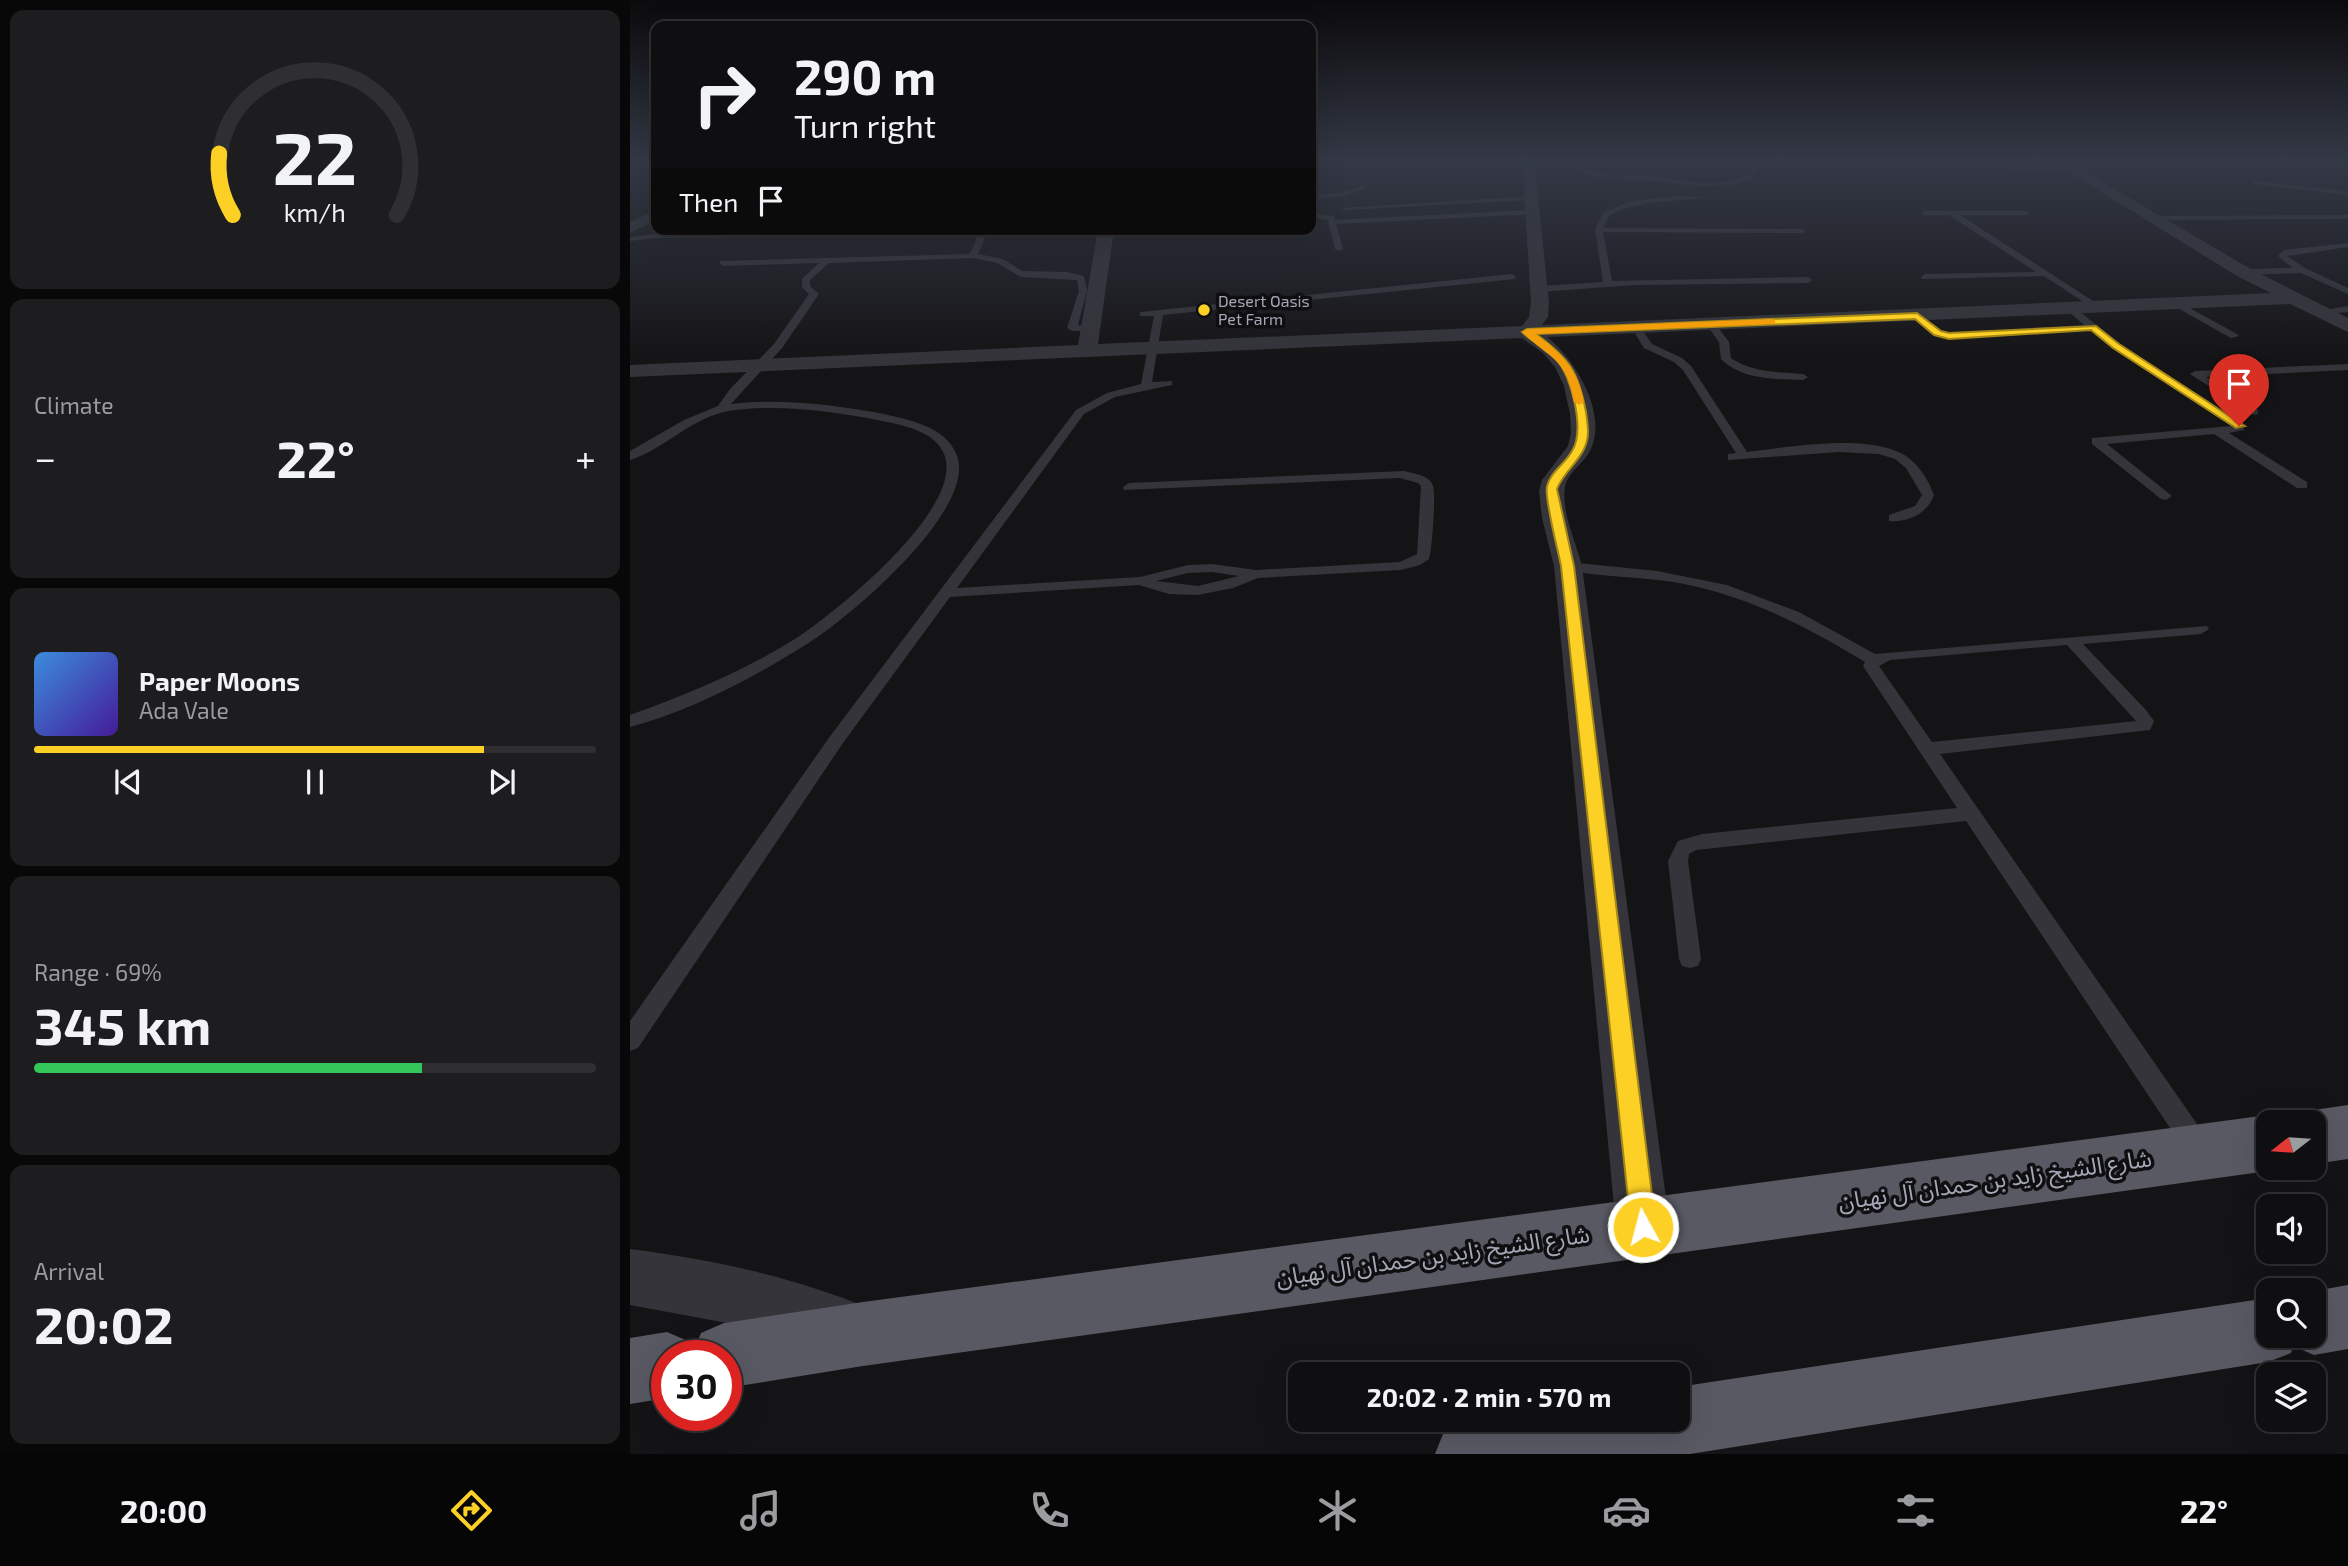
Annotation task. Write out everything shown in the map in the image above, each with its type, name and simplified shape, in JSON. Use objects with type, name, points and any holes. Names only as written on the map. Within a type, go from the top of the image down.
[{"type":"highway","points":[[2326,1135],[2348,1132]]},
{"type":"highway","name":"شارع الشيخ زايد بن حمدان آل نهيان","points":[[742,1353],[863,1334],[2256,1145]]},
{"type":"highway","points":[[2326,1321],[2348,1317]]},
{"type":"highway","points":[[1470,1454],[2256,1332]]},
{"type":"highway","points":[[630,1371],[651,1368]]},
{"type":"street","points":[[1527,332],[1538,317],[1539,289],[1534,228]]},
{"type":"street","points":[[2170,228],[2243,272],[2348,326]]},
{"type":"street","points":[[1087,351],[1105,235]]},
{"type":"street","points":[[630,371],[2071,309],[2096,318],[2177,304],[2291,298]]},
{"type":"street","points":[[1527,332],[1558,355],[1576,383],[1583,439],[1577,452],[1556,477],[1552,489],[1568,566],[1643,1227]]},
{"type":"street","points":[[630,1276],[677,1282],[772,1303],[863,1334]]},
{"type":"lane","points":[[1334,228],[1339,249]]},
{"type":"lane","points":[[1973,228],[2043,274],[2096,318],[2116,346],[2240,428],[2096,441],[2166,496]]},
{"type":"lane","points":[[1608,283],[1600,230],[1802,231]]},
{"type":"lane","points":[[630,239],[656,236],[765,235]]},
{"type":"lane","points":[[973,256],[982,235]]},
{"type":"lane","points":[[2348,245],[2287,252],[2282,256],[2302,270],[2348,291]]},
{"type":"lane","points":[[722,264],[973,256],[1000,261],[1010,270],[1021,274],[1081,278],[1083,291],[1073,328],[1090,329]]},
{"type":"lane","points":[[722,409],[778,346],[814,294],[806,287],[806,279],[827,260]]},
{"type":"lane","points":[[2243,272],[2302,270]]},
{"type":"lane","points":[[1925,277],[2043,274]]},
{"type":"lane","points":[[1143,314],[1458,286],[1511,277]]},
{"type":"lane","points":[[1539,289],[1608,283],[1808,280]]},
{"type":"lane","points":[[2177,304],[2234,336]]},
{"type":"lane","points":[[2317,312],[2348,309]]},
{"type":"lane","points":[[1146,386],[1159,312]]},
{"type":"lane","points":[[1917,316],[1938,333],[1949,336],[2096,318]]},
{"type":"lane","points":[[1711,324],[1724,342],[1726,359],[1733,365],[1759,374],[1803,377]]},
{"type":"lane","points":[[1636,327],[1648,346],[1683,364],[1738,456],[1857,448],[1885,450],[1898,455],[1911,467],[1928,495],[1926,503],[1919,509],[1894,518]]},
{"type":"lane","points":[[2254,412],[2195,374],[2348,367]]},
{"type":"lane","points":[[630,1040],[837,739],[1080,412],[1108,396],[1168,383]]},
{"type":"lane","points":[[630,456],[722,409],[747,406],[868,416],[916,426],[934,435],[947,446],[952,460],[950,483],[926,529],[909,550],[862,595],[832,619],[754,669],[703,694],[630,721]]},
{"type":"lane","points":[[2217,431],[2302,485]]},
{"type":"lane","points":[[945,593],[1140,581],[1200,568],[1256,574],[1401,566],[1415,562],[1424,555],[1427,486],[1422,480],[1400,474],[1129,487]]},
{"type":"lane","points":[[1568,566],[1680,579],[1743,594],[1801,619],[1874,660],[1893,655],[2201,629]]},
{"type":"lane","points":[[1140,581],[1175,591],[1196,591],[1238,582],[1256,574]]},
{"type":"lane","points":[[1926,749],[2144,726],[2145,721],[2140,714],[2071,640]]},
{"type":"lane","points":[[1874,660],[1871,666],[1873,673],[2201,1152]]},
{"type":"lane","points":[[1690,959],[1678,861],[1684,846],[1702,841],[1970,814]]},
{"type":"slow traffic","points":[[1579,402],[1576,383],[1569,369],[1558,355],[1527,332],[1771,322]]},
{"type":"place","name":"Desert Oasis Pet Farm","points":[[1204,310]]},
{"type":"route","points":[[1643,1227],[1568,566],[1553,504],[1552,489],[1556,477],[1577,452],[1583,439],[1583,427],[1576,383],[1569,369],[1558,355],[1527,332],[1917,316],[1938,333],[1949,336],[2093,327],[2116,346],[2239,426]]}]
